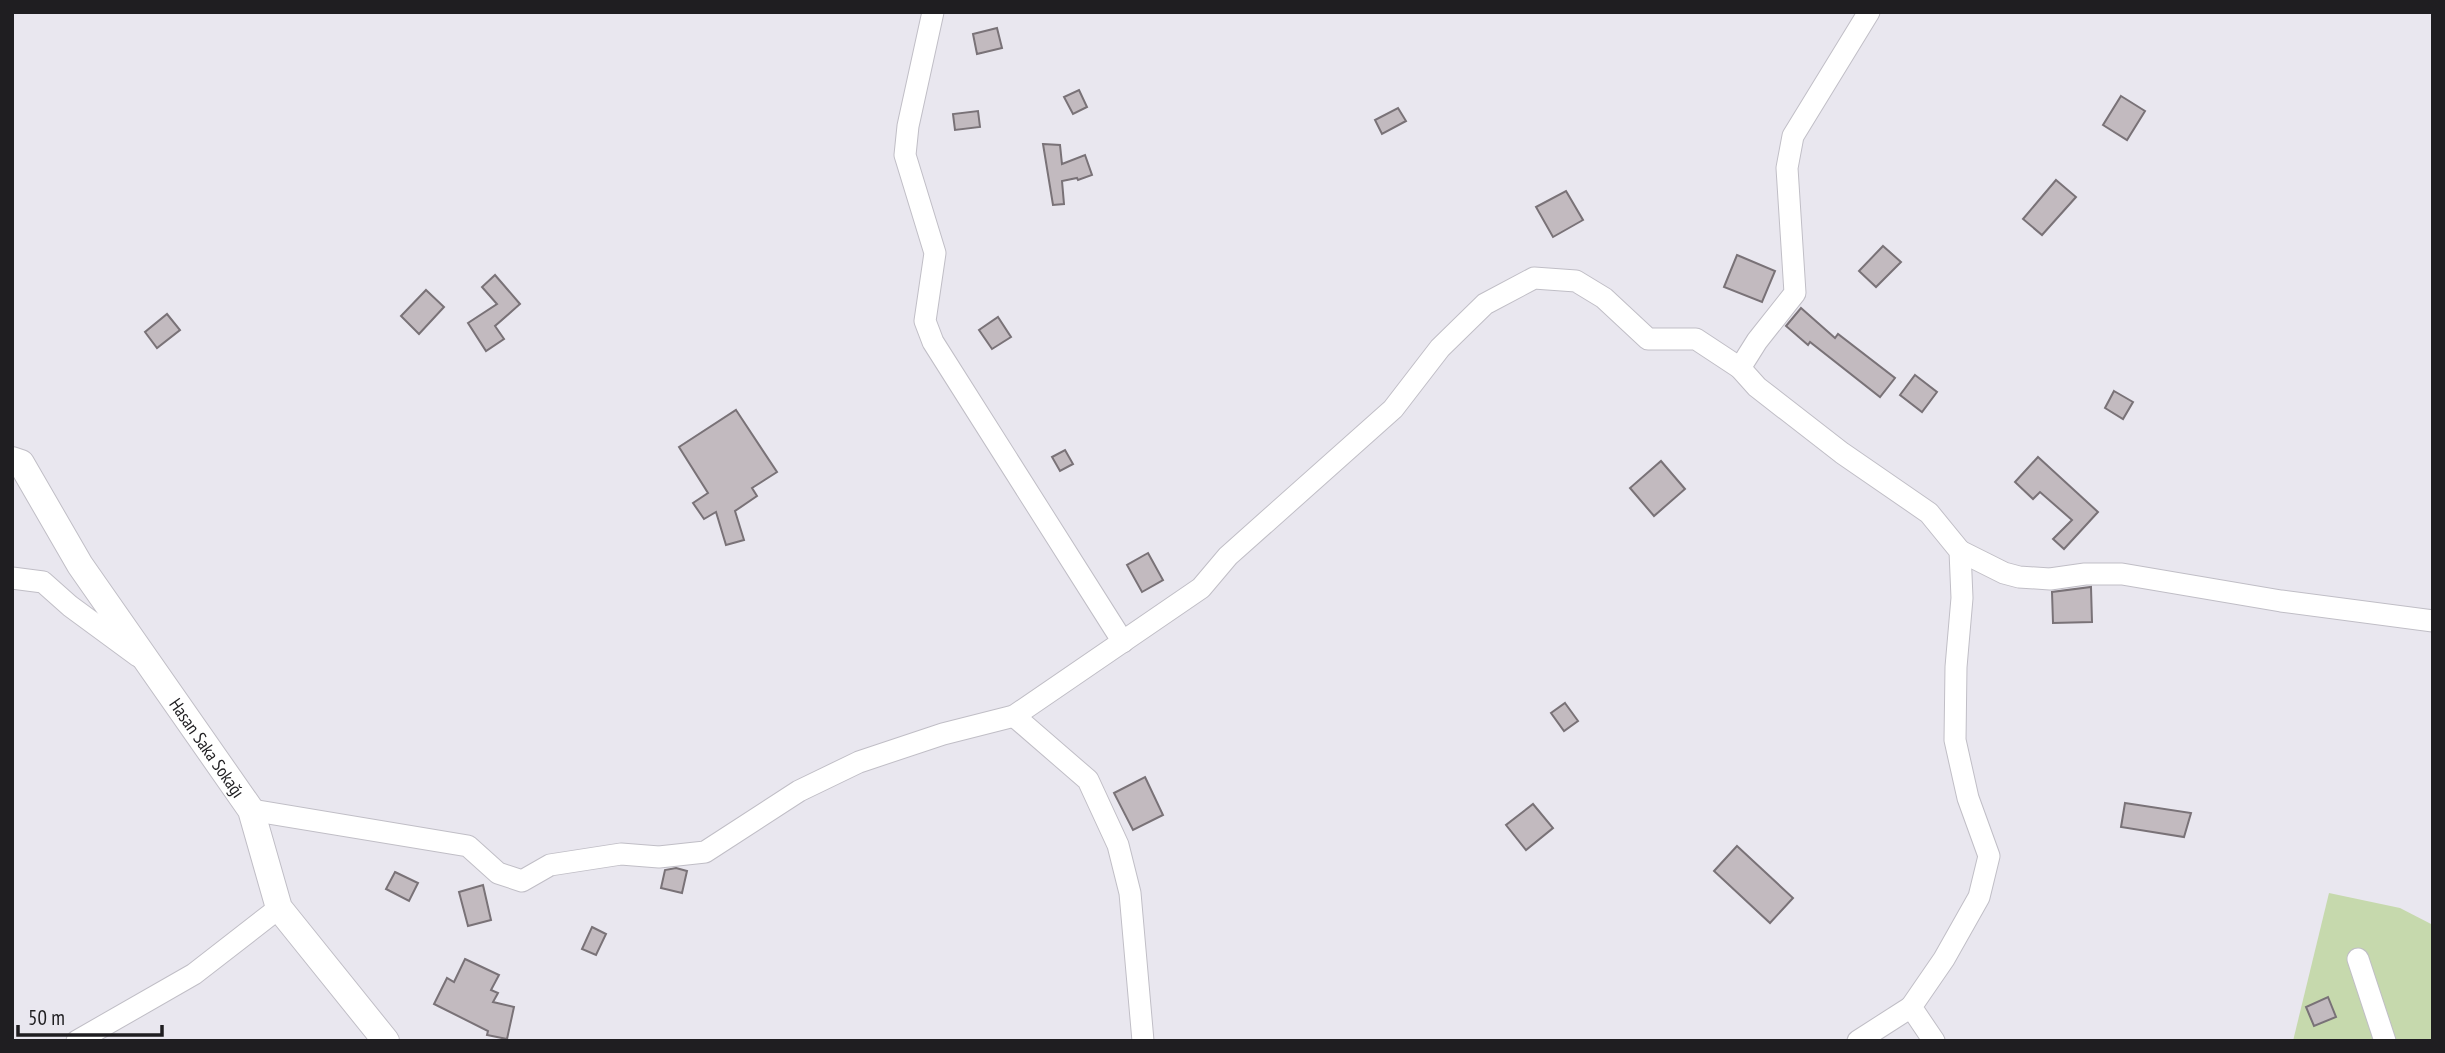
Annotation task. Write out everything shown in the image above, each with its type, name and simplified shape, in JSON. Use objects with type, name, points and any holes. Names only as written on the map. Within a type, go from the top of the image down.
[{"type":"street","points":[[933,12],[908,126],[905,155],[935,253],[925,321],[933,342],[1123,642]]},
{"type":"street","points":[[1740,368],[1756,341],[1795,293],[1787,168],[1793,136],[1869,12]]},
{"type":"street","points":[[251,810],[468,846],[498,873],[522,881],[550,865],[621,854],[659,857],[705,852],[799,791],[859,762],[943,734],[1014,716],[1202,588],[1228,556],[1393,409],[1440,348],[1485,304],[1534,278],[1576,281],[1604,298],[1648,338],[1696,339],[1740,368],[1757,387],[1842,453],[1929,513],[1960,551],[2004,573],[2050,579],[2085,574],[2122,575],[2281,601],[2433,621]]},
{"type":"street","name":"Hasan Saka Sokağı","points":[[12,460],[21,463],[80,565],[251,810],[279,908],[386,1041]]},
{"type":"street","points":[[1858,1041],[1911,1007],[1944,959],[1979,897],[1989,856],[1968,798],[1955,740],[1956,667],[1962,598],[1960,551]]},
{"type":"street","points":[[12,578],[43,582],[70,606],[149,664]]},
{"type":"street","points":[[1014,716],[1087,780],[1118,845],[1130,893],[1143,1041]]},
{"type":"street","points":[[77,1041],[194,974],[279,908]]},
{"type":"street","points":[[2358,959],[2385,1041]]},
{"type":"street","points":[[1911,1007],[1934,1041]]},
{"type":"green space","points":[[2329,893],[2400,908],[2433,925],[2433,1041],[2293,1041]]},
{"type":"building","points":[[997,28],[1002,48],[977,54],[973,34]]},
{"type":"building","points":[[1079,90],[1087,107],[1073,114],[1064,97]]},
{"type":"building","points":[[2121,96],[2145,111],[2127,140],[2103,125]]},
{"type":"building","points":[[1398,108],[1406,121],[1382,134],[1375,120]]},
{"type":"building","points":[[978,111],[980,127],[955,130],[953,114]]},
{"type":"building","points":[[1043,144],[1060,145],[1062,164],[1085,155],[1092,175],[1078,180],[1062,181],[1064,204],[1053,205]]},
{"type":"building","points":[[2056,180],[2076,197],[2042,235],[2023,219]]},
{"type":"building","points":[[1566,191],[1583,220],[1553,237],[1536,207]]},
{"type":"building","points":[[1883,246],[1901,262],[1876,287],[1859,271]]},
{"type":"building","points":[[1737,255],[1775,271],[1762,302],[1724,287]]},
{"type":"building","points":[[495,275],[520,304],[495,326],[504,339],[486,351],[468,323],[497,304],[482,287]]},
{"type":"building","points":[[426,290],[444,307],[419,334],[401,316]]},
{"type":"building","points":[[1801,308],[1835,338],[1838,334],[1895,378],[1880,397],[1786,326]]},
{"type":"building","points":[[167,314],[180,330],[157,348],[145,332]]},
{"type":"building","points":[[998,317],[1011,337],[992,349],[979,330]]},
{"type":"building","points":[[1915,375],[1937,392],[1922,412],[1900,395]]},
{"type":"building","points":[[2114,391],[2133,402],[2123,419],[2105,408]]},
{"type":"building","points":[[736,410],[777,472],[752,488],[757,496],[735,511],[744,540],[726,545],[716,512],[704,519],[693,503],[708,493],[679,447]]},
{"type":"building","points":[[1065,450],[1073,464],[1060,471],[1052,457]]},
{"type":"building","points":[[2038,457],[2098,512],[2064,549],[2053,539],[2072,520],[2040,492],[2033,499],[2015,482]]},
{"type":"building","points":[[1661,461],[1685,489],[1654,516],[1630,488]]},
{"type":"building","points":[[1148,553],[1163,580],[1142,592],[1127,565]]},
{"type":"building","points":[[2091,587],[2092,622],[2053,623],[2052,592]]},
{"type":"building","points":[[1565,703],[1578,721],[1564,731],[1551,713]]},
{"type":"building","points":[[1145,777],[1163,815],[1133,830],[1114,793]]},
{"type":"building","points":[[2125,803],[2191,813],[2184,837],[2121,827]]},
{"type":"building","points":[[1533,804],[1553,828],[1526,850],[1506,825]]},
{"type":"building","points":[[1737,846],[1793,898],[1770,923],[1714,871]]},
{"type":"building","points":[[676,868],[687,871],[682,893],[661,888],[665,870]]},
{"type":"building","points":[[395,872],[418,883],[409,901],[386,889]]},
{"type":"building","points":[[483,885],[491,920],[468,926],[459,892]]},
{"type":"building","points":[[592,927],[606,934],[596,955],[582,949]]},
{"type":"building","points":[[465,959],[499,975],[491,990],[498,993],[493,1002],[514,1007],[507,1039],[487,1035],[488,1031],[434,1004],[447,978],[454,982]]},
{"type":"building","points":[[2328,997],[2336,1017],[2314,1026],[2306,1007]]}]
